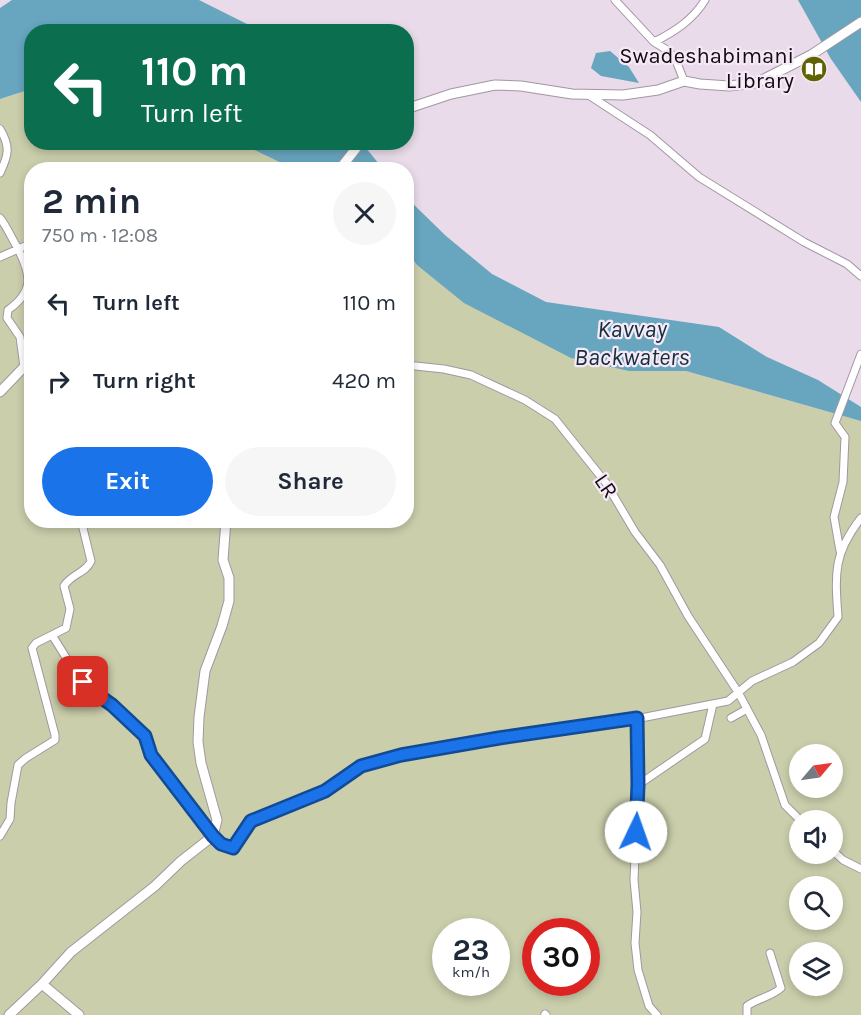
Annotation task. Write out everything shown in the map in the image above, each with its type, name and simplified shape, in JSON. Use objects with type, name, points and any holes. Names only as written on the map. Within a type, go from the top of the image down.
[{"type":"street","points":[[615,0],[654,42],[675,58],[684,81]]},
{"type":"street","points":[[654,42],[677,31],[705,0]]},
{"type":"street","points":[[414,106],[451,94],[495,85],[521,86],[572,94],[623,95],[658,90],[684,81],[729,86],[756,83],[811,55],[861,22]]},
{"type":"street","points":[[587,94],[650,135],[699,177],[804,242],[847,264],[861,276]]},
{"type":"street","points":[[0,129],[5,137],[8,157],[0,173]]},
{"type":"street","points":[[345,162],[355,150]]},
{"type":"street","points":[[0,218],[24,260]]},
{"type":"street","points":[[0,257],[24,246]]},
{"type":"street","points":[[24,294],[17,304],[9,310],[7,318],[20,337],[24,353]]},
{"type":"street","points":[[52,635],[75,672],[92,691],[112,705],[145,736],[151,755],[213,836],[221,844],[233,848],[251,821],[325,791],[361,766],[401,755],[637,718],[728,701],[752,681],[793,662],[819,643],[838,617],[836,580],[840,551],[834,518],[843,482],[845,437],[835,423],[861,354]]},
{"type":"street","name":"LR","points":[[414,366],[471,375],[525,400],[555,419],[606,483],[636,532],[660,565],[688,616],[738,692],[761,735],[785,805],[790,810]]},
{"type":"street","points":[[0,392],[24,372]]},
{"type":"street","points":[[840,551],[861,518]]},
{"type":"street","points":[[0,836],[10,819],[18,765],[55,740],[32,648],[36,643],[66,628],[69,621],[70,609],[64,586],[68,579],[89,567],[92,561],[83,528]]},
{"type":"street","points":[[9,1015],[42,984],[70,952],[155,886],[181,861],[213,836],[217,820],[201,763],[198,742],[199,717],[205,672],[229,601],[229,578],[224,560],[226,528]]},
{"type":"street","points":[[638,785],[705,739],[713,704]]},
{"type":"street","points":[[730,718],[747,709]]},
{"type":"street","points":[[637,718],[635,943],[638,970],[649,1006],[657,1015]]},
{"type":"street","points":[[843,860],[861,869]]},
{"type":"street","points":[[747,1015],[747,1006],[754,1001],[773,995],[781,988],[770,953]]},
{"type":"street","points":[[42,984],[79,1015]]},
{"type":"green space","points":[[24,91],[24,150],[255,150],[279,162],[24,162],[24,528],[414,528],[414,261],[417,265],[629,371],[686,371],[861,421],[861,1015],[0,1015],[0,99]]},
{"type":"water","points":[[12,0],[199,0],[247,24],[24,24],[24,91],[0,99],[0,8]]},
{"type":"water","points":[[798,0],[861,0],[861,102],[831,59]]},
{"type":"water","points":[[610,51],[629,67],[639,83],[601,76],[591,68],[596,53]]},
{"type":"water","points":[[255,150],[368,150],[377,162],[279,162]]},
{"type":"water","name":"Kavvay Backwaters","points":[[414,205],[446,236],[492,274],[546,302],[719,327],[767,357],[818,380],[861,407],[861,421],[686,371],[629,371],[571,358],[464,303],[414,261]]},
{"type":"place","name":"Swadeshabimani Library","points":[[814,69]]},
{"type":"route","points":[[83,682],[145,736],[151,755],[213,836],[221,844],[233,848],[251,821],[325,791],[361,766],[401,755],[637,718],[636,832]]}]
